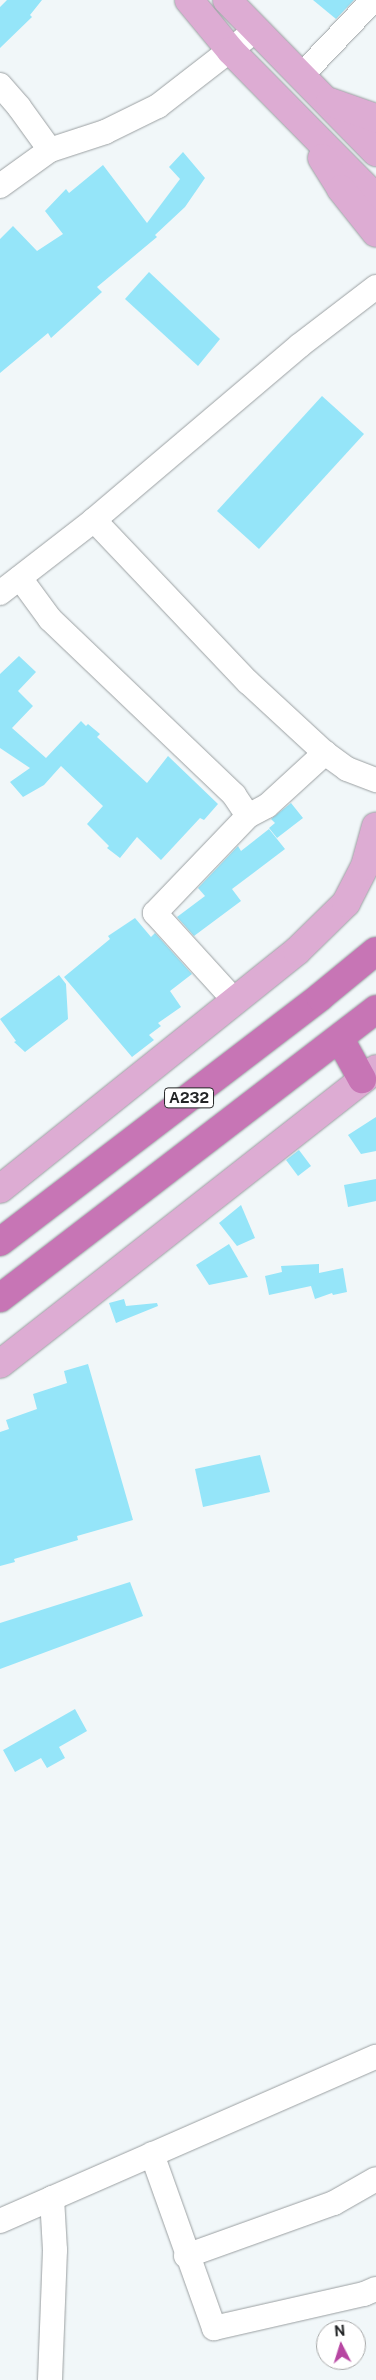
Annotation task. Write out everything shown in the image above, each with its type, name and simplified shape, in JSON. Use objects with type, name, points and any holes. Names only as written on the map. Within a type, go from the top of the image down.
[{"type":"highway","name":"A232","points":[[0,1242],[312,1003],[376,951]]},
{"type":"highway","name":"A232","points":[[0,1298],[376,1010]]},
{"type":"highway","points":[[369,1074],[344,1036],[376,1021]]},
{"type":"main road","points":[[189,0],[231,50],[376,198]]},
{"type":"main road","points":[[227,0],[376,152]]},
{"type":"main road","points":[[324,100],[376,118]]},
{"type":"main road","points":[[304,126],[340,190],[376,233]]},
{"type":"main road","points":[[0,1189],[297,951],[346,904],[365,866],[376,826]]},
{"type":"main road","points":[[0,1364],[369,1074]]},
{"type":"street","points":[[301,76],[373,0]]},
{"type":"street","points":[[0,186],[50,150],[105,132],[158,106],[256,30]]},
{"type":"street","points":[[0,85],[50,150]]},
{"type":"street","points":[[0,594],[94,520],[299,346],[376,287]]},
{"type":"street","points":[[94,520],[248,682],[325,753],[346,769],[376,780]]},
{"type":"street","points":[[20,578],[50,619],[234,795],[248,816]]},
{"type":"street","points":[[235,1001],[155,913],[248,816],[267,806],[325,753]]},
{"type":"street","points":[[0,2221],[376,2057]]},
{"type":"street","points":[[152,2154],[186,2256],[214,2328],[364,2294],[376,2289]]},
{"type":"street","points":[[186,2256],[334,2203],[376,2179]]},
{"type":"street","points":[[50,2380],[55,2250],[52,2198]]},
{"type":"building","points":[[7,0],[42,0],[30,15],[32,17],[0,48],[0,7]]},
{"type":"building","points":[[313,0],[354,0],[336,19]]},
{"type":"building","points":[[183,152],[205,178],[185,207],[155,235],[157,237],[97,287],[102,292],[51,338],[48,333],[0,373],[0,239],[13,226],[37,251],[63,234],[45,211],[66,189],[69,193],[103,165],[147,223],[180,179],[169,167]]},
{"type":"building","points":[[149,272],[220,339],[198,366],[125,299]]},
{"type":"building","points":[[322,396],[364,434],[259,549],[217,511]]},
{"type":"building","points":[[19,656],[36,672],[18,691],[33,706],[12,728],[46,758],[81,721],[100,734],[97,737],[147,783],[168,756],[218,804],[204,820],[200,818],[161,860],[137,837],[120,858],[107,848],[109,846],[87,824],[103,806],[61,766],[44,785],[23,797],[10,782],[30,768],[0,748],[0,674]]},
{"type":"building","points":[[291,803],[303,818],[277,838],[269,828],[275,823],[271,819]]},
{"type":"building","points":[[269,829],[285,849],[232,889],[241,901],[194,936],[177,917],[205,896],[198,888],[238,846],[241,851]]},
{"type":"building","points":[[135,918],[151,937],[155,933],[192,974],[170,991],[181,1007],[158,1023],[161,1026],[149,1035],[154,1040],[132,1057],[64,977],[110,939],[108,936]]},
{"type":"building","points":[[59,975],[66,984],[68,1019],[25,1052],[14,1042],[16,1041],[0,1019]]},
{"type":"building","points":[[376,1117],[376,1151],[361,1154],[348,1135]]},
{"type":"building","points":[[299,1150],[311,1166],[298,1176],[286,1160]]},
{"type":"building","points":[[376,1179],[376,1201],[348,1207],[344,1185]]},
{"type":"building","points":[[241,1205],[255,1238],[237,1246],[219,1223]]},
{"type":"building","points":[[229,1244],[248,1277],[209,1285],[196,1265]]},
{"type":"building","points":[[319,1264],[319,1273],[343,1268],[347,1292],[333,1295],[332,1293],[315,1299],[311,1286],[269,1295],[265,1276],[282,1272],[281,1266]]},
{"type":"building","points":[[124,1299],[126,1306],[157,1303],[158,1306],[116,1323],[109,1303]]},
{"type":"building","points":[[88,1364],[133,1520],[77,1536],[78,1540],[14,1559],[15,1562],[0,1566],[0,1432],[9,1429],[6,1420],[37,1409],[33,1394],[67,1383],[64,1371]]},
{"type":"building","points":[[260,1455],[270,1492],[203,1507],[195,1469]]},
{"type":"building","points":[[130,1582],[143,1616],[0,1669],[0,1623]]},
{"type":"building","points":[[75,1709],[87,1731],[59,1747],[65,1758],[47,1768],[41,1758],[15,1772],[3,1750]]}]
